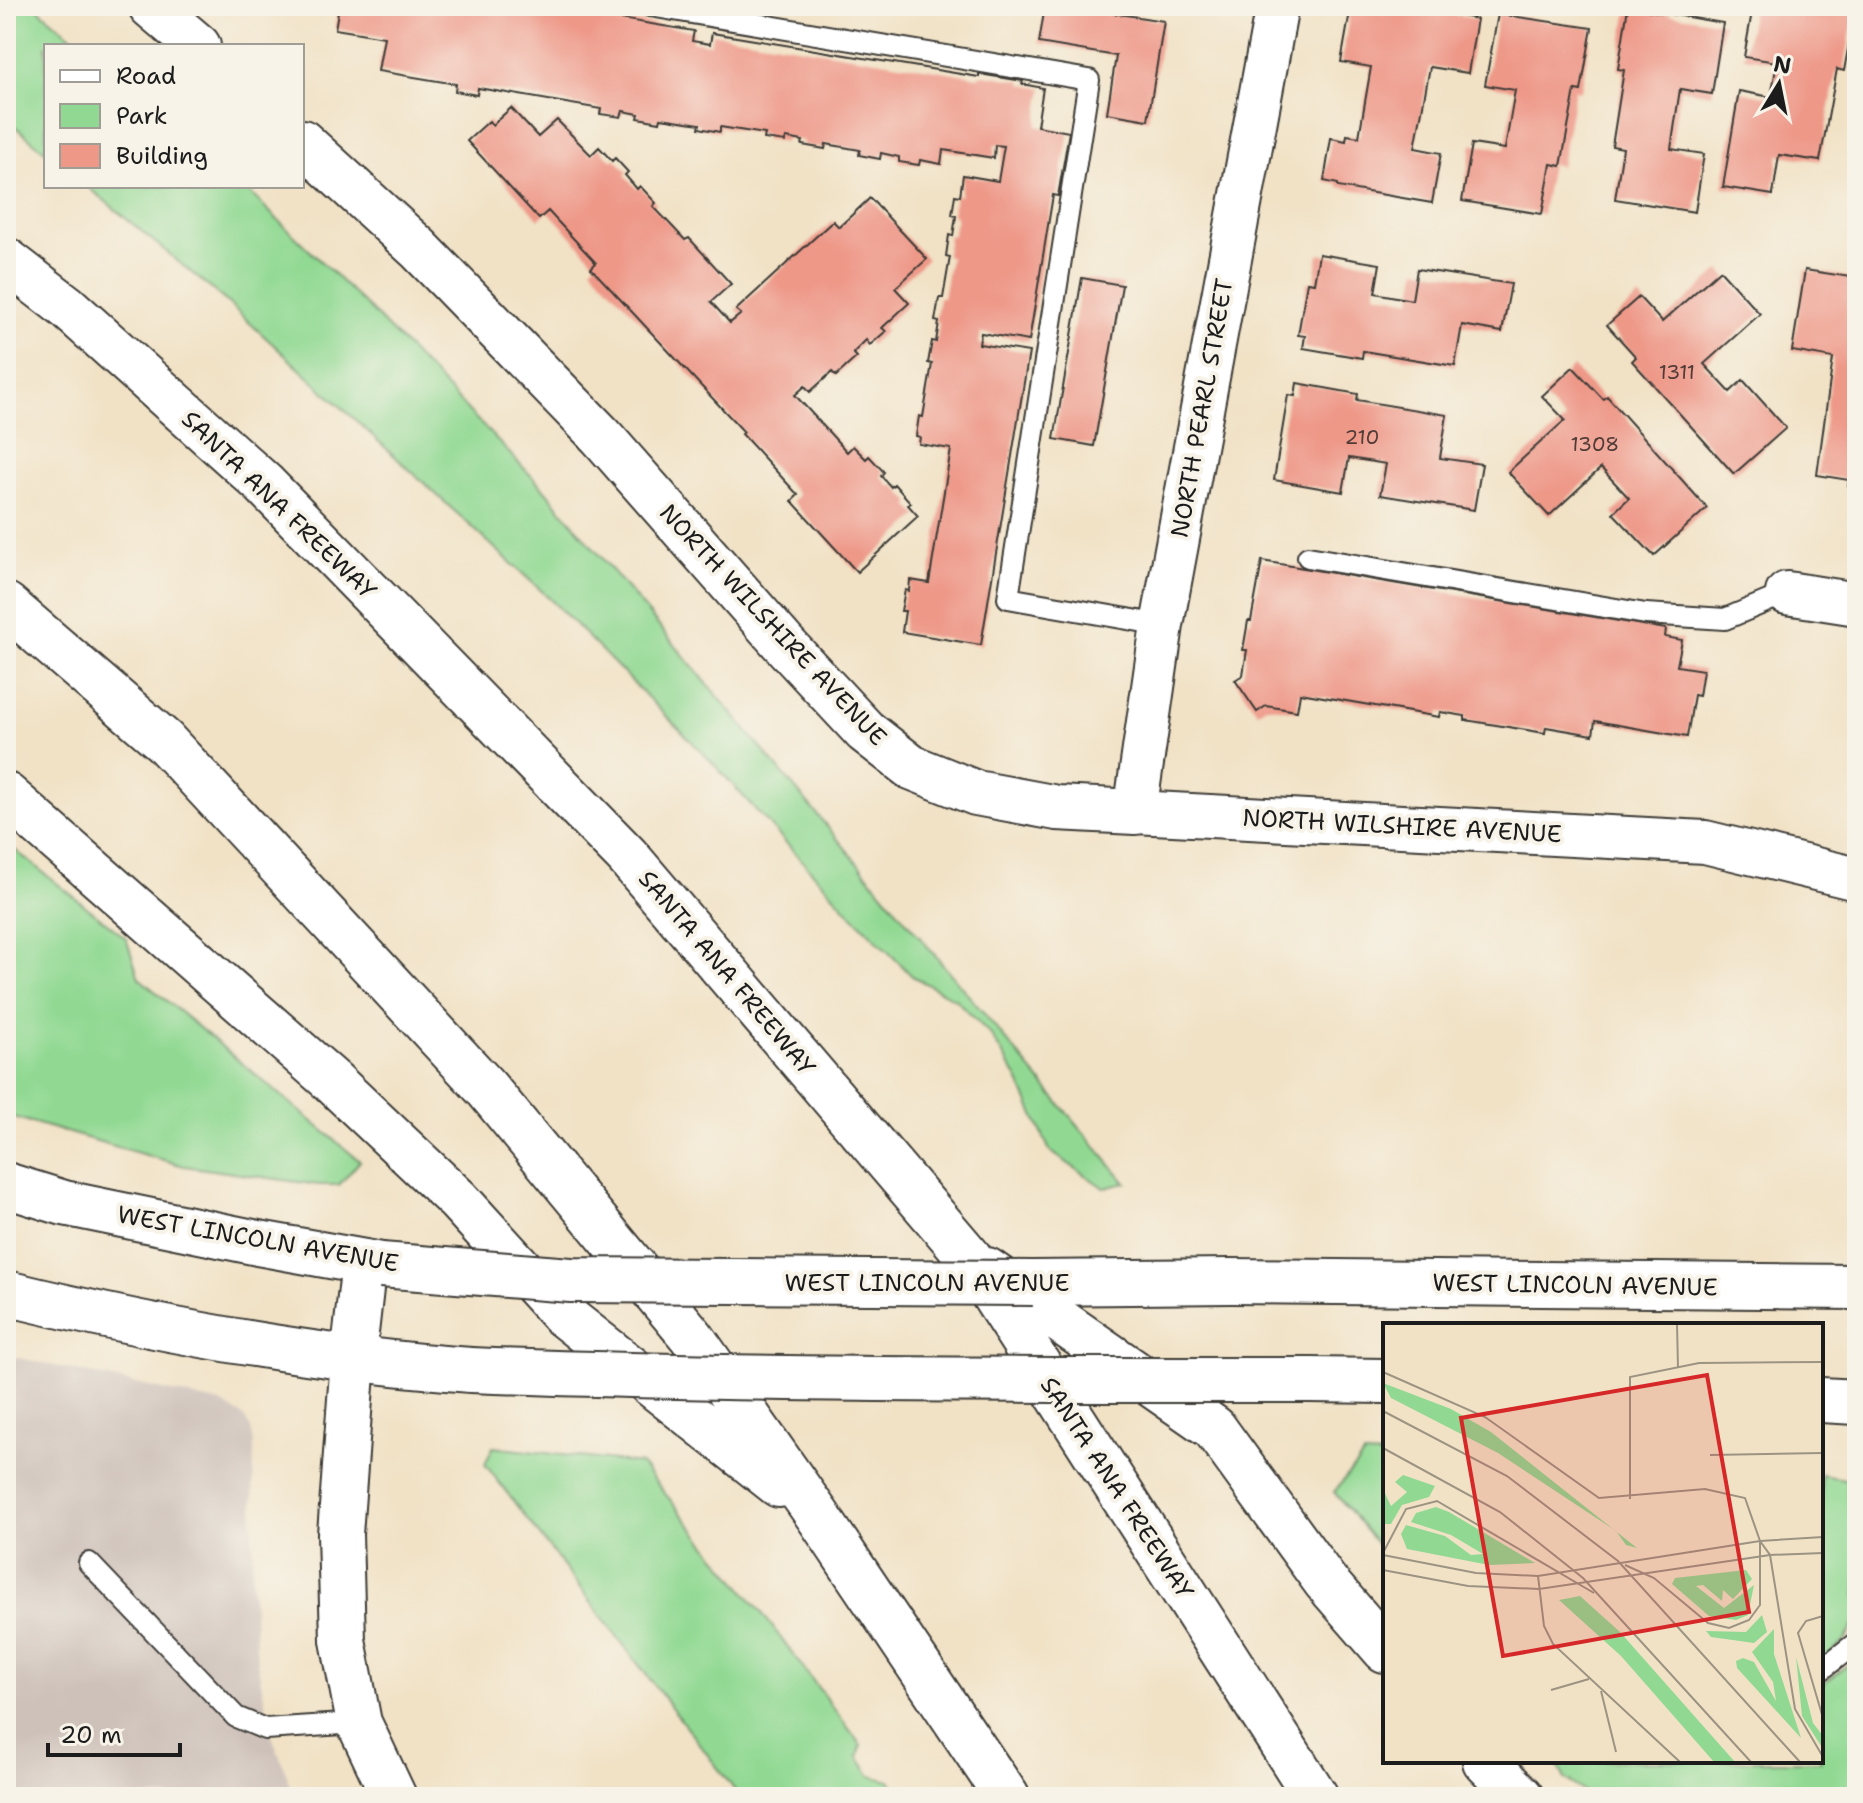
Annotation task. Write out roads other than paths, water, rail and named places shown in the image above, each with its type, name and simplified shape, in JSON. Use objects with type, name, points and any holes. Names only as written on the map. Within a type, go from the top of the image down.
[{"type":"main road","name":"NORTH WILSHIRE AVENUE","points":[[304,144],[419,249],[601,436],[756,613],[865,731],[911,767],[976,793],[1057,808],[1135,812]]},
{"type":"main road","name":"SANTA ANA FREEWAY","points":[[6,260],[67,307],[264,484],[627,856],[969,1257],[1316,1797]]},
{"type":"main road","points":[[6,605],[164,741],[486,1088],[692,1337],[818,1516],[1007,1797]]},
{"type":"main road","points":[[6,795],[332,1081],[458,1200],[562,1314],[818,1516]]},
{"type":"main road","name":"WEST LINCOLN AVENUE","points":[[6,1185],[79,1206],[373,1263],[571,1280],[1231,1281],[1857,1287]]},
{"type":"main road","points":[[969,1257],[1214,1428],[1325,1581],[1383,1648]]},
{"type":"main road","points":[[373,1263],[353,1359],[340,1534],[343,1640],[359,1723],[394,1797]]},
{"type":"main road","points":[[6,1293],[121,1318],[353,1359],[471,1370],[667,1378],[889,1381],[1383,1381]]},
{"type":"main road","points":[[1823,1400],[1857,1402]]},
{"type":"main road","points":[[1487,1763],[1521,1797]]},
{"type":"street","name":"NORTH PEARL STREET","points":[[1135,812],[1162,625],[1277,6]]},
{"type":"street","points":[[1787,593],[1857,604]]},
{"type":"street","name":"NORTH WILSHIRE AVENUE","points":[[1135,812],[1705,842],[1857,879]]},
{"type":"lane","points":[[650,6],[1089,80],[1008,598],[1162,625]]},
{"type":"lane","points":[[1308,557],[1646,614],[1725,619],[1787,593]]},
{"type":"lane","points":[[89,1563],[236,1717],[265,1729],[359,1723]]},
{"type":"lane","points":[[1823,1668],[1857,1642]]}]
